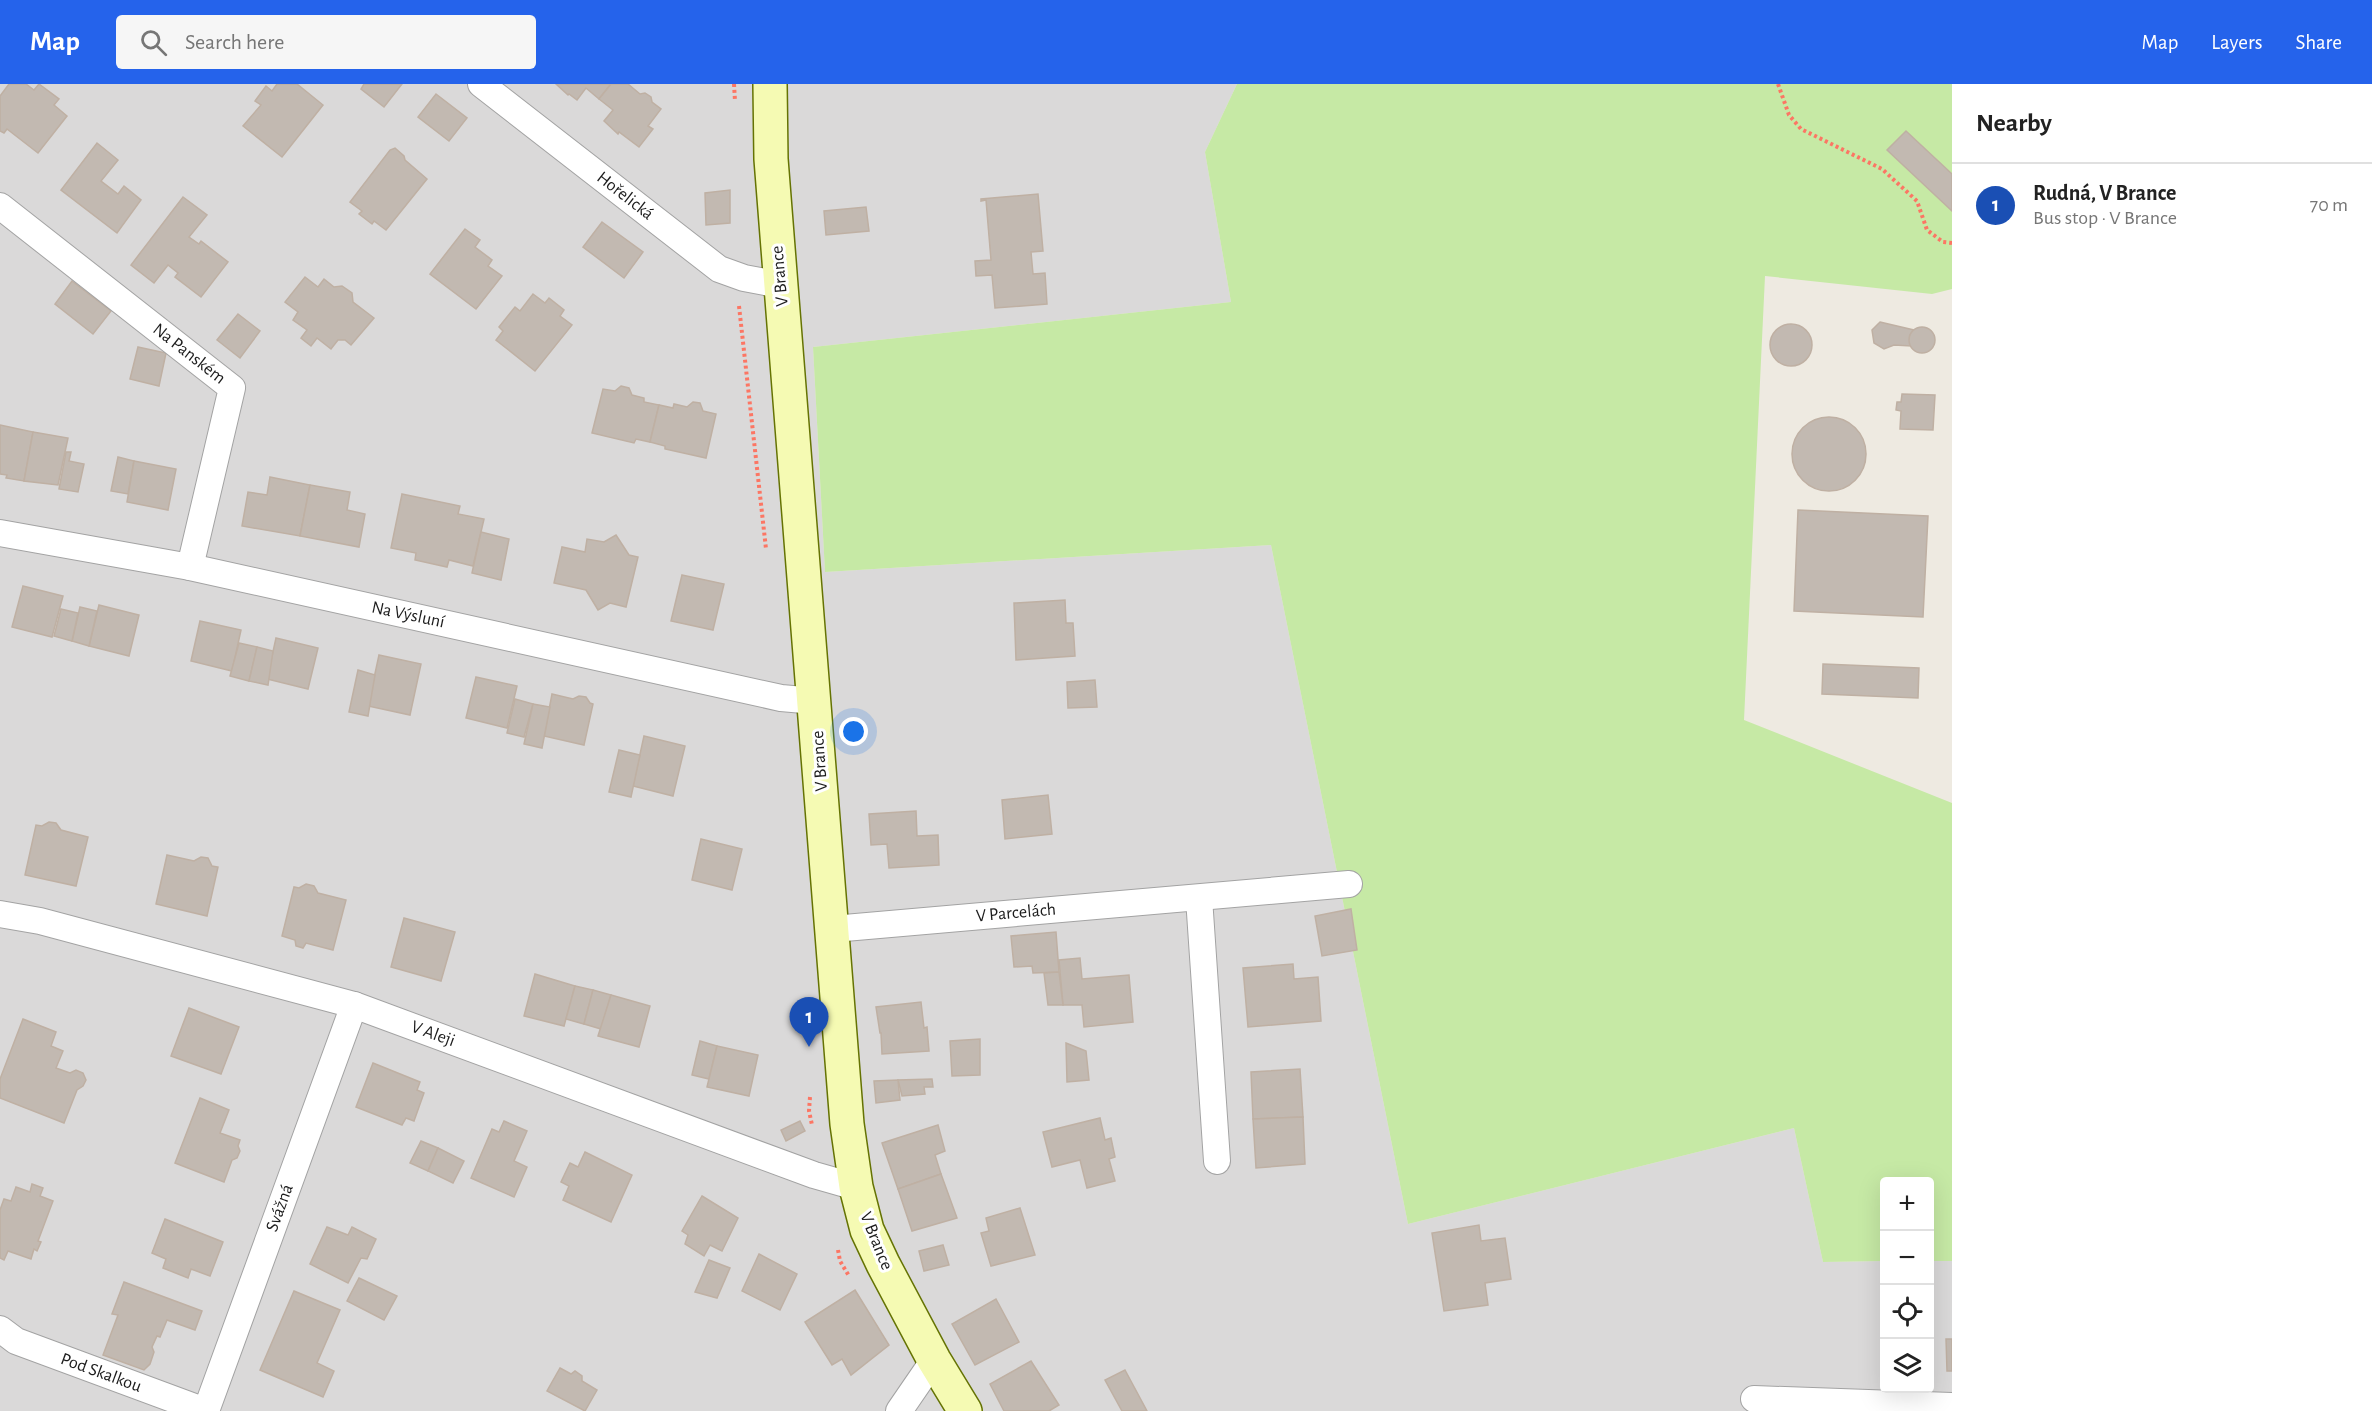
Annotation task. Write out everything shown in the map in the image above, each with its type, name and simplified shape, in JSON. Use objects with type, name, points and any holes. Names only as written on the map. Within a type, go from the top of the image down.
[{"type":"main road","name":"V Brance","points":[[770,84],[771,159],[847,1124],[856,1187],[867,1230],[883,1264],[934,1360],[965,1411]]},
{"type":"street","name":"Hořelická","points":[[481,84],[719,269],[744,278],[781,285]]},
{"type":"street","name":"Na Panském","points":[[0,206],[232,388],[190,567]]},
{"type":"street","name":"Na Výsluní","points":[[0,533],[190,567],[780,698],[815,701]]},
{"type":"street","name":"V Parcelách","points":[[833,929],[1348,884]]},
{"type":"street","points":[[1199,898],[1217,1161]]},
{"type":"street","name":"V Aleji","points":[[0,914],[40,921],[354,1005],[814,1175],[856,1187]]},
{"type":"street","name":"Svážná","points":[[206,1411],[354,1005]]},
{"type":"street","name":"Pod Skalkou","points":[[0,1329],[16,1341],[206,1411]]},
{"type":"street","points":[[899,1411],[934,1360]]},
{"type":"street","points":[[1754,1399],[1952,1406]]},
{"type":"path","points":[[1778,84],[1790,115],[1801,129],[1882,169],[1917,201],[1927,230],[1943,242],[1952,243]]},
{"type":"shaded area","points":[[0,84],[1237,84],[1205,152],[1231,302],[813,347],[825,572],[1271,545],[1408,1224],[1794,1128],[1823,1262],[1880,1261],[1880,1393],[1934,1393],[1934,1261],[1952,1261],[1952,1411],[0,1411]]},
{"type":"green space","points":[[1237,84],[1952,84],[1952,289],[1932,294],[1765,276],[1744,720],[1952,803],[1952,1261],[1934,1261],[1934,1177],[1880,1177],[1880,1261],[1823,1262],[1794,1128],[1408,1224],[1271,545],[825,572],[813,347],[1231,302],[1205,152]]},
{"type":"building","points":[[9,84],[26,84],[34,90],[39,84],[59,99],[54,105],[67,116],[38,153],[7,129],[4,133],[0,131],[0,96]]},
{"type":"building","points":[[277,84],[297,84],[323,105],[282,157],[243,126],[261,105],[255,101],[266,86],[272,91]]},
{"type":"building","points":[[364,84],[402,84],[384,107],[361,89]]},
{"type":"building","points":[[556,84],[611,84],[599,99],[586,88],[577,100]]},
{"type":"building","points":[[611,84],[628,84],[640,94],[645,93],[651,97],[652,102],[661,109],[648,126],[653,129],[639,147],[619,132],[618,134],[604,121],[613,110],[599,99]]},
{"type":"building","points":[[436,94],[467,118],[449,141],[418,117]]},
{"type":"building","points":[[1906,131],[1952,174],[1952,211],[1887,150]]},
{"type":"building","points":[[97,143],[118,160],[101,181],[118,194],[124,186],[141,200],[117,233],[61,190]]},
{"type":"building","points":[[395,148],[427,179],[386,230],[374,221],[372,224],[359,214],[362,211],[350,202],[390,150]]},
{"type":"building","points":[[730,190],[730,223],[706,225],[705,193]]},
{"type":"building","points":[[1038,194],[1043,251],[1031,252],[1033,274],[1045,273],[1047,304],[995,308],[992,275],[976,276],[975,261],[991,260],[986,200],[981,201],[981,199]]},
{"type":"building","points":[[183,197],[207,215],[189,237],[199,244],[201,241],[228,262],[201,297],[175,277],[178,273],[168,265],[154,283],[131,265]]},
{"type":"building","points":[[866,207],[869,231],[826,235],[824,211]]},
{"type":"building","points":[[602,222],[643,252],[624,278],[583,247]]},
{"type":"building","points":[[465,229],[480,240],[475,247],[492,260],[488,266],[502,276],[476,309],[430,274]]},
{"type":"building","points":[[305,277],[318,287],[324,279],[334,287],[342,286],[352,293],[353,302],[374,318],[351,345],[345,340],[338,340],[331,349],[317,338],[311,346],[301,338],[307,330],[293,320],[298,312],[285,302]]},
{"type":"building","points":[[72,281],[111,311],[93,334],[55,304]]},
{"type":"building","points":[[533,294],[545,303],[549,298],[564,310],[560,316],[572,325],[535,371],[496,340],[503,331],[499,327],[515,307],[520,311]]},
{"type":"building","points":[[238,314],[260,331],[240,358],[217,340]]},
{"type":"building","points":[[1880,322],[1914,330],[1910,335],[1911,346],[1894,345],[1884,349],[1874,343],[1872,330]]},
{"type":"building","points":[[1791,324],[1806,330],[1812,345],[1806,360],[1791,366],[1776,360],[1770,345],[1776,330]]},
{"type":"building","points":[[1922,327],[1931,331],[1935,340],[1931,349],[1922,353],[1913,349],[1909,340],[1913,331]]},
{"type":"building","points":[[138,347],[166,353],[159,386],[130,379]]},
{"type":"building","points":[[621,386],[629,388],[632,395],[644,398],[644,402],[659,405],[650,442],[636,439],[634,443],[592,433],[603,389],[615,391]]},
{"type":"building","points":[[1902,394],[1935,395],[1933,430],[1900,429],[1901,411],[1896,410],[1897,402],[1901,402]]},
{"type":"building","points":[[693,402],[700,403],[703,411],[716,414],[706,458],[665,449],[665,446],[650,442],[659,405],[673,408],[674,404],[687,407]]},
{"type":"building","points":[[1829,417],[1850,423],[1860,433],[1866,454],[1860,475],[1850,485],[1829,491],[1808,485],[1798,475],[1792,454],[1798,433],[1808,423]]},
{"type":"building","points":[[0,425],[33,432],[24,481],[6,478],[7,475],[0,474]]},
{"type":"building","points":[[33,432],[68,438],[58,485],[24,481]]},
{"type":"building","points":[[66,452],[71,452],[69,461],[84,464],[78,492],[59,489]]},
{"type":"building","points":[[118,457],[134,461],[128,494],[111,491]]},
{"type":"building","points":[[134,461],[176,469],[168,510],[127,502]]},
{"type":"building","points":[[270,477],[310,485],[300,536],[242,526],[248,492],[267,495]]},
{"type":"building","points":[[310,485],[350,492],[347,510],[365,514],[359,547],[300,536]]},
{"type":"building","points":[[402,494],[460,506],[458,514],[484,519],[473,566],[449,560],[447,567],[415,560],[416,553],[391,548]]},
{"type":"building","points":[[1798,510],[1928,516],[1923,617],[1794,611]]},
{"type":"building","points":[[481,532],[509,539],[501,580],[472,573]]},
{"type":"building","points":[[616,535],[629,555],[638,557],[626,607],[610,603],[598,610],[586,590],[554,583],[562,547],[585,552],[587,539],[604,542]]},
{"type":"building","points":[[682,575],[724,584],[713,630],[671,621]]},
{"type":"building","points":[[23,586],[63,596],[52,637],[12,627]]},
{"type":"building","points":[[1065,600],[1066,623],[1073,623],[1075,656],[1016,660],[1014,603]]},
{"type":"building","points":[[99,605],[139,615],[129,656],[89,646]]},
{"type":"building","points":[[80,607],[97,611],[89,646],[72,641]]},
{"type":"building","points":[[61,609],[78,613],[72,641],[54,636]]},
{"type":"building","points":[[200,621],[241,630],[232,671],[191,661]]},
{"type":"building","points":[[276,638],[318,648],[308,689],[267,679]]},
{"type":"building","points":[[239,643],[257,647],[249,681],[230,676]]},
{"type":"building","points":[[257,647],[273,651],[268,685],[249,681]]},
{"type":"building","points":[[379,655],[421,664],[410,715],[368,706]]},
{"type":"building","points":[[1823,664],[1919,668],[1918,698],[1822,694]]},
{"type":"building","points":[[358,670],[375,675],[368,716],[349,712]]},
{"type":"building","points":[[476,677],[517,686],[507,728],[466,718]]},
{"type":"building","points":[[1095,680],[1097,707],[1068,708],[1067,682]]},
{"type":"building","points":[[552,694],[573,699],[579,696],[586,697],[593,704],[584,745],[544,736]]},
{"type":"building","points":[[515,699],[533,704],[524,737],[507,733]]},
{"type":"building","points":[[533,704],[550,707],[542,748],[524,744]]},
{"type":"building","points":[[644,736],[685,746],[673,796],[633,786]]},
{"type":"building","points":[[619,750],[640,755],[631,797],[609,792]]},
{"type":"building","points":[[1048,795],[1052,834],[1005,839],[1002,800]]},
{"type":"building","points":[[916,811],[917,836],[938,835],[939,865],[889,868],[887,844],[871,845],[869,814]]},
{"type":"building","points":[[49,822],[56,823],[61,830],[88,837],[76,886],[25,875],[36,825],[42,826]]},
{"type":"building","points":[[701,839],[742,849],[732,890],[692,880]]},
{"type":"building","points":[[167,855],[194,861],[201,857],[208,858],[212,866],[218,867],[207,916],[156,904]]},
{"type":"building","points":[[306,884],[314,886],[318,893],[346,900],[333,950],[306,943],[303,948],[296,946],[295,940],[282,936],[294,887],[299,888]]},
{"type":"building","points":[[1351,909],[1357,950],[1322,956],[1315,916]]},
{"type":"building","points":[[404,918],[455,932],[441,981],[391,967]]},
{"type":"building","points":[[1056,932],[1059,972],[1033,973],[1032,966],[1014,967],[1011,936]]},
{"type":"building","points":[[1080,958],[1082,979],[1129,975],[1133,1022],[1084,1027],[1082,1005],[1063,1005],[1059,960]]},
{"type":"building","points":[[1293,964],[1294,979],[1318,977],[1321,1021],[1248,1027],[1243,968]]},
{"type":"building","points":[[1059,972],[1063,1005],[1048,1005],[1044,973]]},
{"type":"building","points":[[535,974],[575,986],[564,1026],[524,1016]]},
{"type":"building","points":[[575,986],[593,990],[584,1024],[566,1019]]},
{"type":"building","points":[[593,990],[611,995],[601,1029],[584,1024]]},
{"type":"building","points":[[611,995],[650,1006],[639,1047],[598,1036]]},
{"type":"building","points":[[921,1002],[924,1028],[927,1027],[929,1051],[882,1054],[876,1007]]},
{"type":"building","points":[[189,1008],[239,1027],[221,1074],[171,1056]]},
{"type":"building","points":[[23,1019],[56,1032],[51,1046],[63,1051],[56,1068],[70,1073],[76,1070],[83,1073],[86,1080],[77,1090],[64,1123],[0,1098],[0,1079]]},
{"type":"building","points":[[980,1039],[980,1075],[952,1076],[950,1041]]},
{"type":"building","points":[[700,1041],[717,1046],[709,1079],[692,1075]]},
{"type":"building","points":[[1066,1043],[1086,1051],[1089,1080],[1067,1082]]},
{"type":"building","points":[[717,1046],[758,1055],[749,1096],[707,1087]]},
{"type":"building","points":[[373,1063],[420,1082],[417,1090],[424,1093],[414,1121],[406,1118],[402,1125],[356,1107]]},
{"type":"building","points":[[1300,1069],[1303,1117],[1253,1119],[1251,1072]]},
{"type":"building","points":[[932,1079],[933,1087],[924,1087],[925,1094],[902,1096],[898,1080]]},
{"type":"building","points":[[898,1080],[900,1100],[876,1103],[874,1081]]},
{"type":"building","points":[[200,1098],[229,1110],[220,1133],[240,1140],[238,1146],[240,1151],[237,1158],[232,1160],[224,1182],[175,1163]]},
{"type":"building","points":[[1303,1117],[1305,1164],[1256,1168],[1253,1119]]},
{"type":"building","points":[[1100,1118],[1105,1140],[1111,1138],[1115,1157],[1109,1159],[1115,1181],[1087,1188],[1080,1160],[1052,1167],[1043,1132]]},
{"type":"building","points":[[504,1121],[527,1131],[514,1161],[527,1167],[514,1197],[471,1178],[492,1129],[499,1132]]},
{"type":"building","points":[[800,1121],[805,1131],[786,1141],[781,1130]]},
{"type":"building","points":[[938,1125],[945,1151],[935,1155],[941,1174],[898,1189],[882,1143]]},
{"type":"building","points":[[421,1141],[438,1148],[428,1171],[410,1163]]},
{"type":"building","points":[[438,1148],[464,1161],[453,1183],[428,1171]]},
{"type":"building","points":[[585,1152],[632,1175],[611,1222],[563,1200],[569,1186],[561,1182],[570,1163],[578,1167]]},
{"type":"building","points":[[941,1174],[957,1218],[912,1231],[898,1189]]},
{"type":"building","points":[[32,1184],[43,1188],[40,1196],[53,1201],[38,1241],[41,1242],[37,1251],[34,1249],[31,1259],[8,1251],[4,1260],[0,1258],[0,1210],[4,1199],[11,1201],[16,1187],[30,1192]]},
{"type":"building","points":[[702,1196],[738,1218],[722,1251],[710,1245],[704,1256],[685,1244],[688,1235],[682,1231]]},
{"type":"building","points":[[1020,1208],[1035,1255],[991,1266],[981,1233],[989,1231],[986,1218]]},
{"type":"building","points":[[165,1219],[223,1242],[210,1276],[191,1269],[188,1278],[163,1268],[166,1259],[152,1253]]},
{"type":"building","points":[[1479,1225],[1481,1241],[1505,1238],[1511,1279],[1485,1283],[1488,1305],[1444,1311],[1432,1233]]},
{"type":"building","points":[[327,1227],[348,1235],[352,1227],[376,1239],[367,1259],[361,1258],[348,1283],[310,1264]]},
{"type":"building","points":[[943,1245],[949,1265],[924,1271],[919,1251]]},
{"type":"building","points":[[759,1254],[797,1274],[780,1310],[742,1291]]},
{"type":"building","points":[[709,1260],[730,1268],[717,1298],[695,1292]]},
{"type":"building","points":[[359,1278],[397,1296],[384,1320],[347,1301]]},
{"type":"building","points":[[124,1282],[202,1311],[195,1330],[167,1320],[160,1337],[157,1336],[152,1347],[154,1352],[150,1364],[144,1370],[103,1355],[118,1315],[112,1314]]},
{"type":"building","points":[[855,1290],[889,1345],[851,1375],[842,1359],[832,1365],[805,1322]]},
{"type":"building","points":[[294,1291],[340,1310],[317,1363],[334,1371],[323,1397],[260,1370]]},
{"type":"building","points":[[996,1299],[1019,1342],[975,1365],[952,1324]]},
{"type":"building","points":[[1946,1339],[1952,1339],[1952,1371],[1947,1371]]},
{"type":"building","points":[[1031,1361],[1059,1405],[1049,1411],[1004,1411],[990,1384]]},
{"type":"building","points":[[560,1368],[571,1374],[575,1371],[582,1376],[582,1381],[597,1390],[585,1411],[547,1391]]},
{"type":"building","points":[[1125,1370],[1147,1411],[1122,1411],[1105,1380]]},
{"type":"place","name":"Rudná, V Brance","points":[[809,1047]]}]
